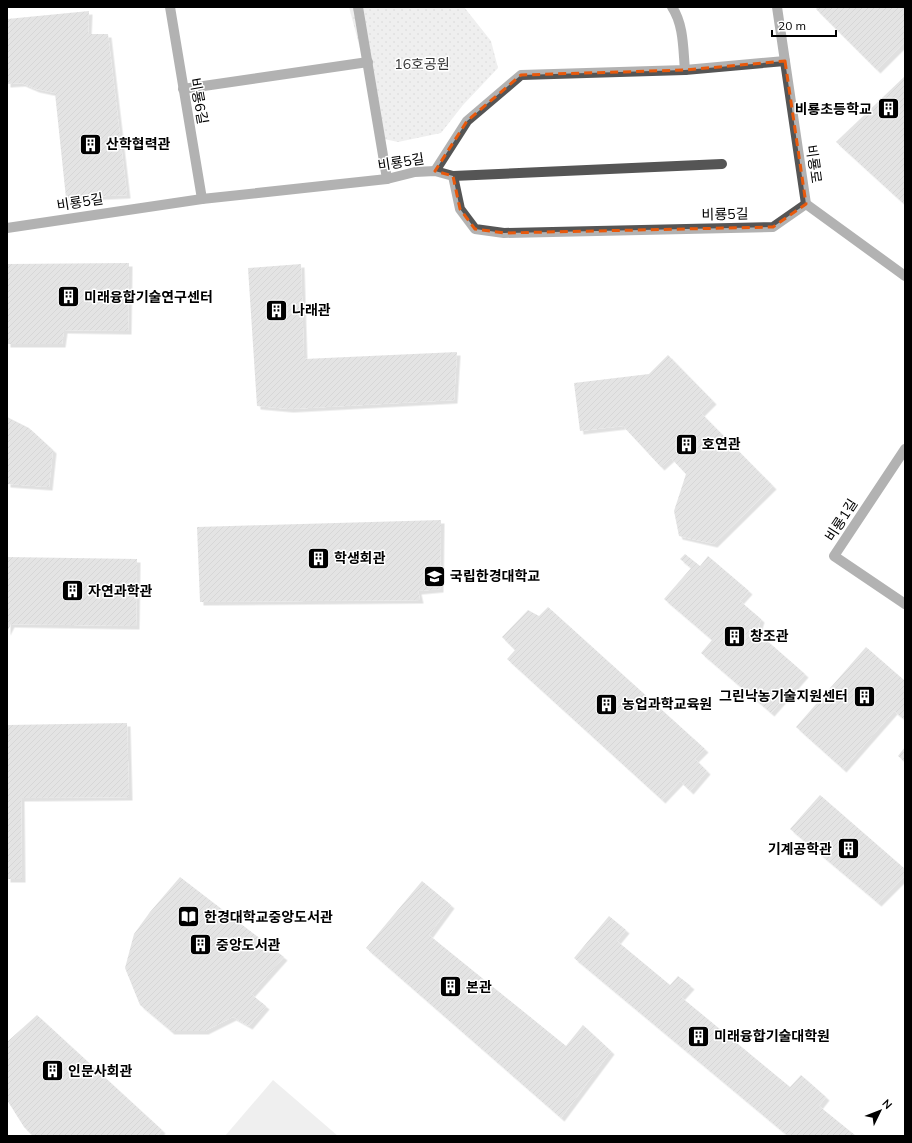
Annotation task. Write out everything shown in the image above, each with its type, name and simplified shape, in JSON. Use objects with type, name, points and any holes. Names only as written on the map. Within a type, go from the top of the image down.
[{"type":"street","name":"비룡6길","points":[[170,7],[202,199]]},
{"type":"street","points":[[358,7],[387,179]]},
{"type":"street","points":[[672,7],[677,16],[680,27],[685,70]]},
{"type":"street","name":"비룡로","points":[[778,7],[806,204],[905,276]]},
{"type":"street","points":[[436,171],[467,121],[521,75],[685,70],[785,61]]},
{"type":"street","points":[[183,89],[368,62]]},
{"type":"street","points":[[453,176],[722,164]]},
{"type":"street","name":"비룡5길","points":[[7,228],[202,199],[387,179],[415,172],[436,171],[453,176],[460,209],[476,229],[504,233],[773,227],[806,204]]},
{"type":"street","name":"비룡1길","points":[[905,449],[834,556],[905,604]]},
{"type":"highlighted area","points":[[785,61],[806,204],[773,227],[504,233],[475,229],[460,209],[453,176],[435,171],[467,121],[521,75],[685,70]]},
{"type":"green space","name":"16호공원","points":[[349,7],[464,7],[491,41],[498,68],[463,105],[441,133],[398,142],[384,139]]},
{"type":"green space","points":[[273,1080],[338,1136],[225,1136]]},
{"type":"building","points":[[818,7],[905,7],[905,42],[877,70],[816,9]]},
{"type":"building","name":"산학협력관","points":[[89,11],[88,34],[108,34],[127,195],[66,198],[55,93],[36,89],[22,83],[7,84],[7,19]]},
{"type":"building","name":"비룡초등학교","points":[[905,76],[905,205],[836,142]]},
{"type":"building","name":"미래융합기술연구센터","points":[[129,263],[128,331],[64,330],[62,344],[7,344],[7,264]]},
{"type":"building","name":"나래관","points":[[301,264],[304,359],[457,352],[454,400],[290,409],[257,406],[248,268]]},
{"type":"building","name":"호연관","points":[[668,355],[713,401],[701,413],[773,486],[714,544],[679,536],[674,511],[686,474],[671,458],[661,467],[623,426],[580,431],[574,383],[649,374]]},
{"type":"building","points":[[7,417],[29,428],[53,450],[49,487],[7,484]]},
{"type":"building","name":"학생회관","points":[[441,520],[440,589],[418,591],[420,600],[200,602],[197,527]]},
{"type":"building","name":"창조관","points":[[685,554],[700,566],[708,556],[749,591],[740,601],[761,619],[757,632],[805,674],[771,713],[701,653],[712,640],[664,599],[691,568],[680,559]]},
{"type":"building","name":"자연과학관","points":[[7,557],[137,559],[136,626],[11,624],[7,632]]},
{"type":"building","name":"농업과학교육원","points":[[548,607],[705,749],[695,759],[707,771],[690,791],[680,781],[662,800],[507,659],[515,650],[502,637],[528,610],[539,616]]},
{"type":"building","name":"그린낙농기술지원센터","points":[[866,647],[905,681],[905,720],[894,711],[843,769],[796,727]]},
{"type":"building","points":[[127,723],[129,797],[21,798],[22,879],[7,879],[7,725]]},
{"type":"building","points":[[905,747],[905,762],[898,756]]},
{"type":"building","name":"기계공학관","points":[[820,795],[905,869],[905,876],[878,903],[790,829]]},
{"type":"building","name":"중앙도서관","points":[[180,877],[284,957],[251,994],[266,1006],[249,1026],[233,1017],[205,1031],[171,1031],[140,1005],[125,968],[134,934],[150,912]]},
{"type":"building","name":"본관","points":[[422,881],[451,905],[429,935],[566,1046],[583,1025],[611,1051],[561,1118],[366,948]]},
{"type":"building","name":"미래융합기술대학원","points":[[609,916],[626,930],[617,941],[670,985],[678,976],[691,986],[681,997],[790,1087],[801,1075],[826,1097],[819,1106],[856,1136],[788,1136],[574,958]]},
{"type":"building","name":"인문사회관","points":[[37,1015],[162,1130],[157,1136],[33,1136],[24,1127],[7,1100],[7,1042]]},
{"type":"place","name":"비룡초등학교","points":[[888,109]]},
{"type":"place","name":"산학협력관","points":[[91,144]]},
{"type":"place","name":"미래융합기술연구센터","points":[[68,297]]},
{"type":"place","name":"나래관","points":[[276,310]]},
{"type":"place","name":"호연관","points":[[686,444]]},
{"type":"place","name":"학생회관","points":[[319,558]]},
{"type":"place","name":"국립한경대학교","points":[[434,576]]},
{"type":"place","name":"자연과학관","points":[[72,591]]},
{"type":"place","name":"창조관","points":[[734,636]]},
{"type":"place","name":"그린낙농기술지원센터","points":[[864,696]]},
{"type":"place","name":"농업과학교육원","points":[[606,704]]},
{"type":"place","name":"기계공학관","points":[[848,849]]},
{"type":"place","name":"한경대학교중앙도서관","points":[[188,917]]},
{"type":"place","name":"중앙도서관","points":[[200,945]]},
{"type":"place","name":"본관","points":[[451,987]]},
{"type":"place","name":"미래융합기술대학원","points":[[698,1036]]},
{"type":"place","name":"인문사회관","points":[[52,1071]]}]
